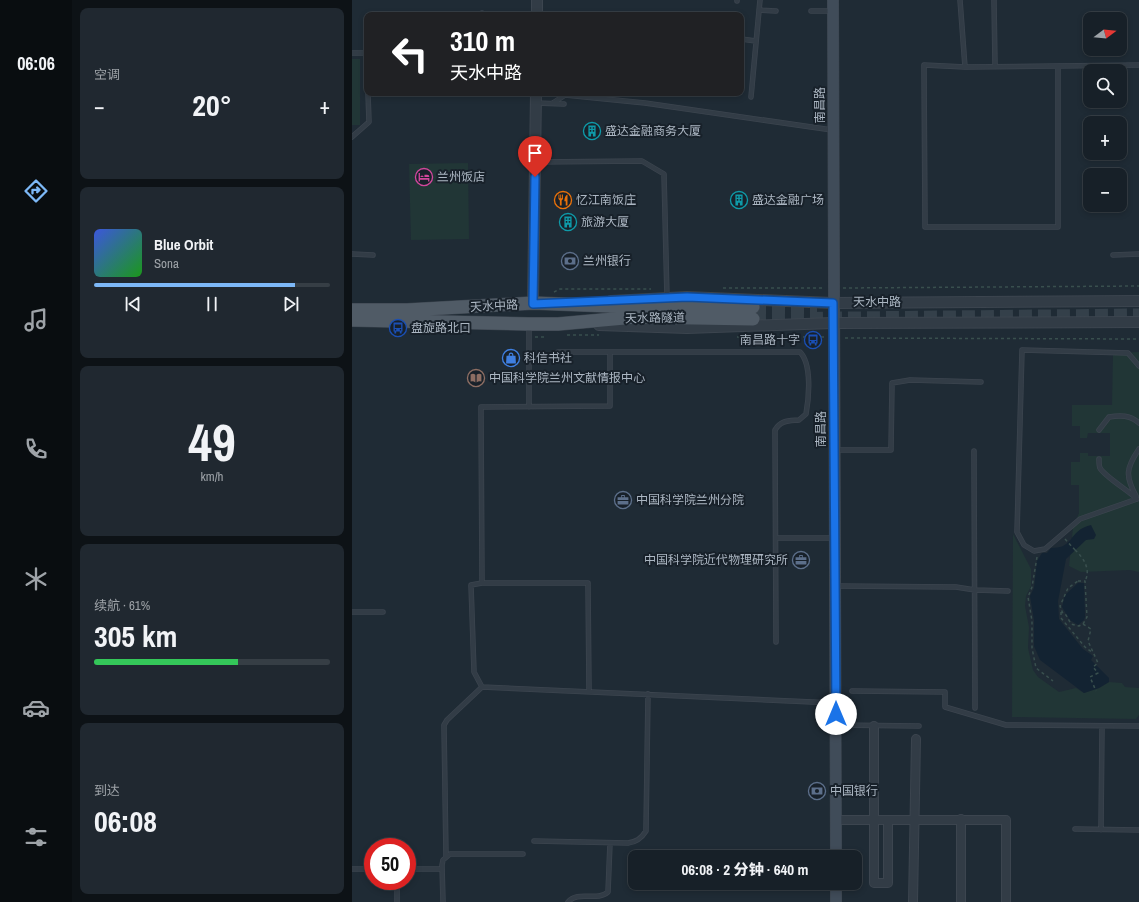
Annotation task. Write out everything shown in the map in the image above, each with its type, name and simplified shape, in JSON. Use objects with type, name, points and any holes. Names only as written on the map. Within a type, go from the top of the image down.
[{"type":"main road","name":"南昌路","points":[[833,5],[836,850]]},
{"type":"main road","name":"天水中路","points":[[352,310],[407,310],[556,304]]},
{"type":"main road","name":"天水路隧道","points":[[556,304],[753,313],[636,317],[558,324]]},
{"type":"main road","name":"天水中路","points":[[352,320],[558,324]]},
{"type":"main road","points":[[836,890],[836,902]]},
{"type":"street","points":[[537,12],[538,0]]},
{"type":"street","points":[[533,304],[536,98]]},
{"type":"street","name":"天水中路","points":[[556,304],[687,297],[833,303],[1139,301]]},
{"type":"street","name":"天水中路","points":[[558,324],[687,328],[833,324],[1139,322]]},
{"type":"street","points":[[874,726],[874,883],[888,883],[888,820]]},
{"type":"street","points":[[912,902],[916,739]]},
{"type":"street","points":[[836,820],[1006,820],[1006,902]]},
{"type":"street","points":[[961,820],[961,902]]},
{"type":"lane","points":[[751,96],[760,0]]},
{"type":"lane","points":[[960,0],[965,67]]},
{"type":"lane","points":[[994,0],[995,66]]},
{"type":"lane","points":[[811,11],[833,5]]},
{"type":"lane","points":[[759,10],[776,11]]},
{"type":"lane","points":[[744,39],[756,41]]},
{"type":"lane","points":[[352,53],[364,53]]},
{"type":"lane","points":[[1058,67],[1058,227],[925,227],[924,65],[965,67],[1139,65]]},
{"type":"lane","points":[[352,137],[369,122],[368,96]]},
{"type":"lane","points":[[553,103],[564,96]]},
{"type":"lane","points":[[575,96],[645,103],[833,130]]},
{"type":"lane","points":[[536,98],[553,103],[564,104]]},
{"type":"lane","points":[[535,162],[642,161],[664,174],[667,298]]},
{"type":"lane","points":[[352,254],[373,255]]},
{"type":"lane","points":[[1113,255],[1139,254]]},
{"type":"lane","points":[[529,324],[529,407]]},
{"type":"lane","points":[[1138,500],[1080,519],[1045,549],[1034,551],[1024,545],[1017,532],[1022,350],[1128,353],[1139,366]]},
{"type":"lane","points":[[558,352],[800,352],[804,356],[808,367],[806,414],[799,420],[788,420],[780,423],[775,430],[776,642]]},
{"type":"lane","points":[[482,583],[481,407],[610,406],[610,352]]},
{"type":"lane","points":[[834,450],[890,450],[892,383],[910,380],[981,382]]},
{"type":"lane","points":[[1099,430],[1109,416],[1119,415],[1131,418],[1139,423]]},
{"type":"lane","points":[[1138,500],[1128,482],[1128,473],[1132,460],[1139,449]]},
{"type":"lane","points":[[974,450],[975,708]]},
{"type":"lane","points":[[1100,459],[1100,467],[1106,476],[1125,488],[1138,500]]},
{"type":"lane","points":[[776,538],[835,538]]},
{"type":"lane","points":[[482,687],[474,672],[471,584],[588,583],[589,692]]},
{"type":"lane","points":[[835,586],[956,587],[974,590],[1008,591]]},
{"type":"lane","points":[[352,612],[383,612]]},
{"type":"lane","points":[[443,902],[442,865],[446,857],[444,725],[447,720],[482,687],[836,704]]},
{"type":"lane","points":[[852,691],[945,692],[945,707],[1006,725],[1139,726]]},
{"type":"lane","points":[[534,841],[610,843],[633,842],[638,840],[646,831],[648,694]]},
{"type":"lane","points":[[836,725],[919,726]]},
{"type":"lane","points":[[1101,830],[1102,726]]},
{"type":"lane","points":[[1075,829],[1139,830]]},
{"type":"lane","points":[[568,902],[575,897],[600,896],[608,892],[610,843]]},
{"type":"lane","points":[[446,857],[454,853],[523,854]]},
{"type":"lane","points":[[352,869],[364,869]]},
{"type":"lane","points":[[416,869],[442,869]]},
{"type":"lane","points":[[397,890],[397,902]]},
{"type":"path","points":[[529,338],[546,337]]},
{"type":"path","points":[[1061,611],[1066,615],[1071,624],[1079,626],[1083,624],[1087,617],[1085,582],[1088,573],[1087,566],[1080,555],[1065,540]]},
{"type":"path","points":[[1039,550],[1034,564],[1032,587],[1028,597],[1032,621],[1032,648],[1036,668],[1053,681]]},
{"type":"path","points":[[1085,582],[1078,581],[1068,588],[1061,601],[1061,618],[1085,647],[1095,654]]},
{"type":"path","points":[[1083,624],[1091,629],[1088,641],[1098,663],[1093,667],[1098,673],[1090,677],[1096,691]]},
{"type":"green space","points":[[352,59],[360,59],[360,125],[352,125]]},
{"type":"green space","points":[[468,163],[469,239],[411,240],[409,164]]},
{"type":"green space","points":[[1139,352],[1139,572],[1130,570],[1081,572],[1069,566],[1073,528],[1079,513],[1079,485],[1071,485],[1071,462],[1080,462],[1080,453],[1088,453],[1088,456],[1110,456],[1110,433],[1088,433],[1087,438],[1080,438],[1080,426],[1072,426],[1072,405],[1112,405],[1113,353]]},
{"type":"green space","points":[[1013,534],[1031,569],[1031,586],[1026,596],[1025,606],[1029,627],[1028,648],[1033,670],[1038,677],[1059,692],[1076,688],[1084,693],[1099,688],[1109,682],[1122,683],[1125,687],[1139,688],[1139,715],[1136,719],[1012,717]]},
{"type":"water","points":[[1091,525],[1096,535],[1094,539],[1086,540],[1066,559],[1058,601],[1059,619],[1083,649],[1093,656],[1091,660],[1109,678],[1109,682],[1099,688],[1084,693],[1040,660],[1034,646],[1034,620],[1030,596],[1034,588],[1037,561],[1042,553],[1047,553],[1051,548],[1064,545],[1078,531]]},
{"type":"water","points":[[1078,583],[1084,583],[1085,617],[1084,620],[1078,625],[1070,620],[1062,607],[1065,595]]},
{"type":"tunnel","points":[[753,307],[817,307]]},
{"type":"tunnel","points":[[753,319],[1139,315]]},
{"type":"place","name":"盛达金融商务大厦","points":[[592,131]]},
{"type":"place","name":"兰州饭店","points":[[424,177]]},
{"type":"place","name":"忆江南饭庄","points":[[563,200]]},
{"type":"place","name":"盛达金融广场","points":[[739,200]]},
{"type":"place","name":"旅游大厦","points":[[568,222]]},
{"type":"place","name":"兰州银行","points":[[570,261]]},
{"type":"place","name":"盘旋路北口","points":[[398,328]]},
{"type":"place","name":"南昌路十字","points":[[813,340]]},
{"type":"place","name":"科信书社","points":[[511,358]]},
{"type":"place","name":"中国科学院兰州文献情报中心","points":[[476,378]]},
{"type":"place","name":"中国科学院兰州分院","points":[[623,500]]},
{"type":"place","name":"中国科学院近代物理研究所","points":[[801,560]]},
{"type":"place","name":"中国银行","points":[[817,791]]},
{"type":"route","points":[[535,177],[533,304],[687,297],[833,303],[836,714]]}]
